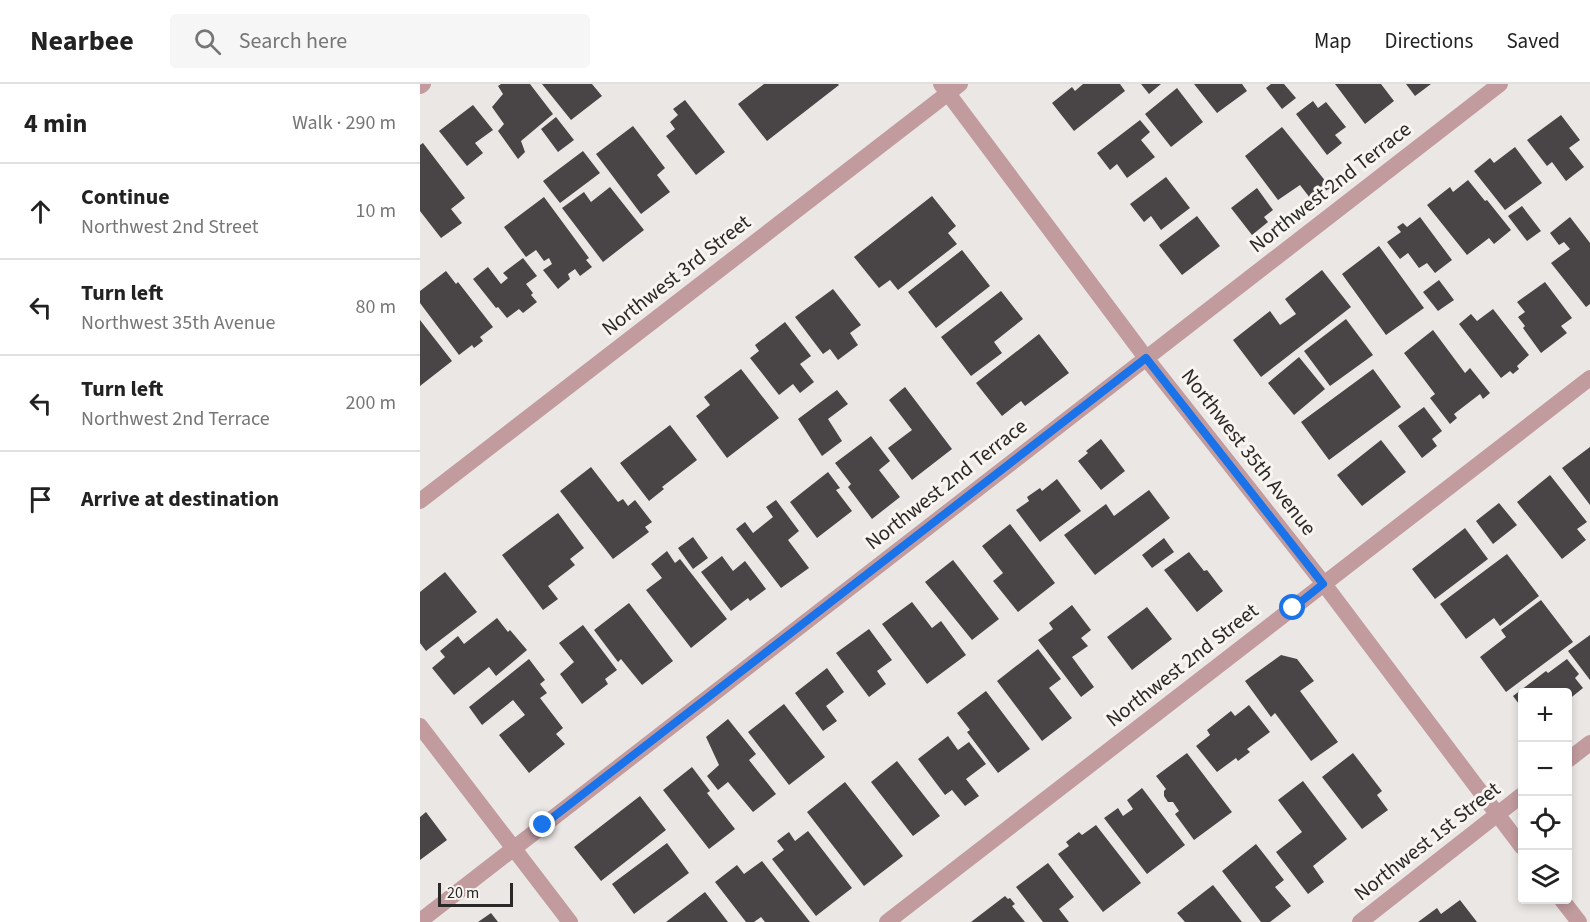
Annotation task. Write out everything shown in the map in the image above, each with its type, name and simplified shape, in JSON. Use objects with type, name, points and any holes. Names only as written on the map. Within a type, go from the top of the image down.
[{"type":"street","name":"Northwest 2nd Terrace","points":[[420,921],[1500,84]]},
{"type":"street","name":"Northwest 35th Avenue","points":[[949,87],[1146,358],[1323,584],[1518,842]]},
{"type":"street","name":"Northwest 3rd Street","points":[[420,501],[949,87]]},
{"type":"street","name":"Northwest 2nd Street","points":[[887,922],[1590,378]]},
{"type":"street","points":[[420,726],[570,922]]},
{"type":"street","points":[[1572,757],[1590,742]]},
{"type":"street","name":"Northwest 1st Street","points":[[1360,922],[1521,796]]},
{"type":"street","points":[[1565,904],[1579,922]]},
{"type":"building","points":[[501,84],[530,84],[553,114],[521,141],[525,152],[518,159],[498,131],[504,124],[492,107],[503,94],[498,86]]},
{"type":"building","points":[[542,84],[592,84],[602,96],[571,120]]},
{"type":"building","points":[[764,84],[839,85],[767,141],[738,104]]},
{"type":"building","points":[[1083,84],[1120,84],[1125,91],[1074,131],[1052,103],[1072,87],[1075,91]]},
{"type":"building","points":[[1141,84],[1161,84],[1149,94]]},
{"type":"building","points":[[1194,84],[1242,84],[1247,91],[1217,113]]},
{"type":"building","points":[[1271,84],[1284,84],[1296,98],[1282,109],[1266,88]]},
{"type":"building","points":[[1335,84],[1381,84],[1394,101],[1365,124]]},
{"type":"building","points":[[1406,84],[1431,84],[1415,96]]},
{"type":"building","points":[[1177,88],[1203,122],[1171,147],[1145,114]]},
{"type":"building","points":[[685,100],[725,152],[696,175],[666,136],[675,129],[670,122],[678,115],[673,109]]},
{"type":"building","points":[[1313,101],[1318,108],[1326,102],[1346,127],[1335,135],[1342,143],[1327,155],[1296,114]]},
{"type":"building","points":[[473,105],[493,130],[475,143],[483,153],[467,166],[439,131]]},
{"type":"building","points":[[1561,115],[1580,140],[1569,148],[1584,167],[1566,181],[1552,162],[1547,166],[1527,140]]},
{"type":"building","points":[[556,117],[574,140],[558,152],[541,129]]},
{"type":"building","points":[[1140,120],[1150,132],[1141,140],[1155,157],[1127,178],[1117,164],[1110,170],[1097,153]]},
{"type":"building","points":[[633,126],[665,168],[657,175],[670,192],[641,214],[596,154]]},
{"type":"building","points":[[1282,127],[1331,188],[1310,198],[1300,185],[1278,200],[1245,156]]},
{"type":"building","points":[[423,143],[465,198],[451,209],[462,223],[441,238],[420,211],[420,145]]},
{"type":"building","points":[[1515,147],[1542,183],[1505,210],[1474,171],[1490,158],[1494,163]]},
{"type":"building","points":[[583,151],[600,173],[560,203],[543,181]]},
{"type":"building","points":[[1166,177],[1190,208],[1161,230],[1151,216],[1144,222],[1130,204]]},
{"type":"building","points":[[1468,180],[1511,230],[1494,244],[1489,238],[1467,255],[1427,205],[1450,187],[1453,192]]},
{"type":"building","points":[[610,187],[644,230],[603,262],[562,208],[584,192],[591,202]]},
{"type":"building","points":[[1257,188],[1273,210],[1264,217],[1268,222],[1252,235],[1231,208]]},
{"type":"building","points":[[932,196],[956,226],[948,233],[957,244],[898,290],[890,280],[879,288],[854,257]]},
{"type":"building","points":[[544,197],[589,258],[586,260],[592,267],[580,276],[575,269],[568,274],[570,279],[558,289],[543,270],[552,264],[549,258],[544,261],[536,250],[526,257],[504,227]]},
{"type":"building","points":[[1522,206],[1541,231],[1527,241],[1508,216]]},
{"type":"building","points":[[1197,216],[1220,246],[1182,275],[1159,245]]},
{"type":"building","points":[[1420,217],[1452,260],[1435,273],[1427,263],[1419,268],[1408,253],[1400,259],[1387,242],[1401,232],[1397,227],[1403,223],[1407,227]]},
{"type":"building","points":[[1570,217],[1590,243],[1590,304],[1586,307],[1551,263],[1570,249],[1564,242],[1559,245],[1550,233]]},
{"type":"building","points":[[1379,246],[1424,308],[1386,335],[1342,274]]},
{"type":"building","points":[[962,250],[990,286],[936,328],[908,292]]},
{"type":"building","points":[[523,258],[537,276],[526,284],[537,302],[523,313],[519,309],[507,318],[473,279],[488,267],[501,284],[508,278],[503,273]]},
{"type":"building","points":[[1322,270],[1351,307],[1261,377],[1233,340],[1270,311],[1280,325],[1296,314],[1285,299]]},
{"type":"building","points":[[446,271],[456,284],[458,282],[493,327],[480,337],[483,341],[474,348],[472,345],[459,355],[420,303],[420,291]]},
{"type":"building","points":[[1439,280],[1454,300],[1438,311],[1423,292]]},
{"type":"building","points":[[1545,282],[1572,318],[1561,326],[1567,333],[1541,353],[1523,328],[1525,326],[1518,317],[1525,312],[1517,302]]},
{"type":"building","points":[[833,289],[861,325],[850,333],[858,345],[838,360],[830,349],[823,354],[795,317]]},
{"type":"building","points":[[1001,291],[1023,319],[994,342],[1002,353],[971,376],[941,337]]},
{"type":"building","points":[[1493,309],[1529,355],[1517,366],[1519,369],[1513,374],[1510,371],[1501,378],[1459,324],[1471,314],[1477,321]]},
{"type":"building","points":[[1346,319],[1373,355],[1330,386],[1304,351]]},
{"type":"building","points":[[420,320],[452,361],[420,386]]},
{"type":"building","points":[[785,322],[811,356],[800,364],[814,382],[800,393],[793,384],[779,395],[750,358],[759,351],[755,345]]},
{"type":"building","points":[[1433,330],[1465,373],[1470,368],[1490,393],[1483,399],[1480,394],[1454,414],[1457,418],[1450,424],[1430,398],[1435,394],[1404,353]]},
{"type":"building","points":[[1039,334],[1069,373],[1025,406],[1021,401],[1002,416],[976,383]]},
{"type":"building","points":[[1299,357],[1325,389],[1294,415],[1268,383]]},
{"type":"building","points":[[741,369],[779,418],[727,458],[696,416],[710,405],[704,397]]},
{"type":"building","points":[[1373,369],[1401,407],[1329,460],[1301,422]]},
{"type":"building","points":[[905,387],[952,449],[912,480],[888,448],[912,430],[889,400]]},
{"type":"building","points":[[837,390],[848,404],[828,419],[842,441],[822,456],[798,419]]},
{"type":"building","points":[[1424,407],[1442,431],[1432,439],[1437,446],[1422,458],[1398,426]]},
{"type":"building","points":[[670,425],[697,460],[662,487],[664,489],[649,501],[620,463]]},
{"type":"building","points":[[871,436],[890,461],[879,470],[900,497],[872,519],[848,487],[851,484],[835,463]]},
{"type":"building","points":[[1101,439],[1125,471],[1101,490],[1078,461]]},
{"type":"building","points":[[1381,440],[1406,472],[1362,506],[1337,475]]},
{"type":"building","points":[[1590,447],[1590,505],[1562,468]]},
{"type":"building","points":[[591,467],[618,502],[623,499],[628,506],[635,500],[652,522],[645,527],[649,532],[613,559],[560,491]]},
{"type":"building","points":[[828,472],[840,488],[836,490],[852,511],[817,538],[790,502]]},
{"type":"building","points":[[1550,475],[1587,522],[1577,529],[1586,540],[1562,559],[1517,502]]},
{"type":"building","points":[[1057,479],[1081,511],[1040,542],[1016,510],[1029,501],[1027,497],[1040,488],[1042,491]]},
{"type":"building","points":[[1149,490],[1170,518],[1095,575],[1064,535],[1106,504],[1114,516]]},
{"type":"building","points":[[776,500],[799,531],[788,540],[809,568],[781,588],[736,529],[745,522],[753,533],[773,517],[766,507]]},
{"type":"building","points":[[1499,503],[1517,525],[1493,544],[1476,521]]},
{"type":"building","points":[[558,513],[584,548],[570,559],[575,565],[548,586],[558,599],[543,610],[502,555]]},
{"type":"building","points":[[1010,524],[1055,583],[1018,612],[993,581],[1003,573],[982,546]]},
{"type":"building","points":[[1465,528],[1488,559],[1435,599],[1412,569]]},
{"type":"building","points":[[693,537],[708,558],[693,569],[678,548]]},
{"type":"building","points":[[1164,538],[1174,552],[1152,568],[1142,555]]},
{"type":"building","points":[[667,551],[675,563],[680,559],[727,619],[691,648],[646,590],[662,578],[651,564]]},
{"type":"building","points":[[1189,552],[1223,591],[1197,612],[1164,570]]},
{"type":"building","points":[[1507,554],[1539,596],[1500,626],[1494,618],[1466,639],[1440,604]]},
{"type":"building","points":[[722,556],[733,571],[745,561],[766,589],[750,601],[748,598],[731,611],[701,572]]},
{"type":"building","points":[[953,560],[999,619],[972,640],[925,582]]},
{"type":"building","points":[[445,572],[477,612],[426,651],[420,643],[420,592]]},
{"type":"building","points":[[1541,600],[1573,642],[1506,692],[1480,657],[1506,637],[1501,630]]},
{"type":"building","points":[[912,602],[932,628],[941,621],[966,655],[927,684],[882,624]]},
{"type":"building","points":[[629,603],[673,661],[642,685],[621,659],[618,662],[594,630]]},
{"type":"building","points":[[1072,605],[1091,630],[1081,638],[1088,646],[1072,657],[1094,687],[1081,697],[1038,640],[1053,629],[1049,623]]},
{"type":"building","points":[[1147,607],[1172,639],[1132,670],[1107,637]]},
{"type":"building","points":[[497,618],[527,650],[496,676],[489,667],[454,695],[432,668],[445,657],[440,651],[458,636],[464,644]]},
{"type":"building","points":[[583,625],[617,670],[605,679],[608,684],[582,704],[560,674],[574,662],[559,643]]},
{"type":"building","points":[[869,629],[892,660],[877,671],[886,684],[869,697],[836,653]]},
{"type":"building","points":[[1590,635],[1590,680],[1568,651]]},
{"type":"building","points":[[1038,649],[1061,679],[1049,688],[1072,718],[1042,741],[997,681]]},
{"type":"building","points":[[1281,655],[1297,659],[1314,681],[1300,691],[1338,742],[1311,761],[1275,713],[1271,717],[1245,681]]},
{"type":"building","points":[[529,659],[545,680],[540,684],[547,693],[540,698],[563,728],[556,734],[565,744],[529,773],[499,735],[525,715],[513,700],[482,725],[469,707]]},
{"type":"building","points":[[1567,659],[1579,674],[1575,678],[1583,688],[1572,697],[1572,688],[1524,688],[1546,671],[1548,673]]},
{"type":"building","points":[[827,668],[844,692],[826,706],[837,721],[823,731],[795,693]]},
{"type":"building","points":[[986,691],[1030,749],[998,773],[967,732],[970,730],[957,713]]},
{"type":"building","points":[[1518,692],[1518,703],[1513,696]]},
{"type":"building","points":[[784,704],[825,757],[789,785],[748,732]]},
{"type":"building","points":[[1249,705],[1270,732],[1247,749],[1250,752],[1238,761],[1236,758],[1217,772],[1196,746],[1210,735],[1207,730],[1231,711],[1235,716]]},
{"type":"building","points":[[728,719],[756,754],[749,760],[776,794],[753,812],[728,782],[718,790],[707,776],[719,765],[706,737]]},
{"type":"building","points":[[948,736],[958,750],[969,742],[986,764],[966,779],[979,796],[965,806],[952,790],[945,795],[918,759]]},
{"type":"building","points":[[1187,753],[1232,812],[1194,840],[1175,814],[1179,811],[1173,802],[1168,802],[1164,796],[1166,789],[1156,776]]},
{"type":"building","points":[[1353,753],[1382,791],[1377,795],[1388,810],[1362,829],[1322,777]]},
{"type":"building","points":[[897,761],[940,816],[913,836],[871,782]]},
{"type":"building","points":[[692,767],[710,791],[707,793],[735,829],[709,849],[663,790]]},
{"type":"building","points":[[1303,781],[1347,839],[1313,866],[1324,882],[1308,894],[1276,852],[1302,832],[1278,800]]},
{"type":"building","points":[[845,782],[903,856],[864,886],[807,812]]},
{"type":"building","points":[[1142,788],[1185,845],[1147,874],[1104,818],[1118,808],[1123,816],[1133,809],[1127,800]]},
{"type":"building","points":[[640,796],[666,830],[601,881],[574,847]]},
{"type":"building","points":[[426,812],[447,840],[420,860],[420,817]]},
{"type":"building","points":[[1096,825],[1141,883],[1103,912],[1058,854],[1069,846],[1066,842],[1079,832],[1082,835]]},
{"type":"building","points":[[808,831],[852,888],[816,916],[772,859],[784,850],[777,841],[789,832],[795,841]]},
{"type":"building","points":[[667,843],[689,873],[634,914],[612,884]]},
{"type":"building","points":[[1256,844],[1284,880],[1275,887],[1291,906],[1270,922],[1261,922],[1222,871]]},
{"type":"building","points":[[762,861],[810,922],[765,922],[761,917],[754,922],[746,922],[715,882],[737,865],[744,874]]},
{"type":"building","points":[[1048,863],[1074,897],[1059,909],[1069,922],[1043,922],[1016,887]]},
{"type":"building","points":[[1213,885],[1242,922],[1185,922],[1177,913]]},
{"type":"building","points":[[705,892],[728,922],[666,922]]},
{"type":"building","points":[[1005,896],[1015,904],[1012,906],[1025,922],[971,922]]},
{"type":"building","points":[[1460,900],[1477,922],[1418,922],[1437,908],[1441,914]]},
{"type":"building","points":[[491,913],[498,922],[478,922]]},
{"type":"route","points":[[543,825],[1146,358],[1323,584],[1293,608]]}]
